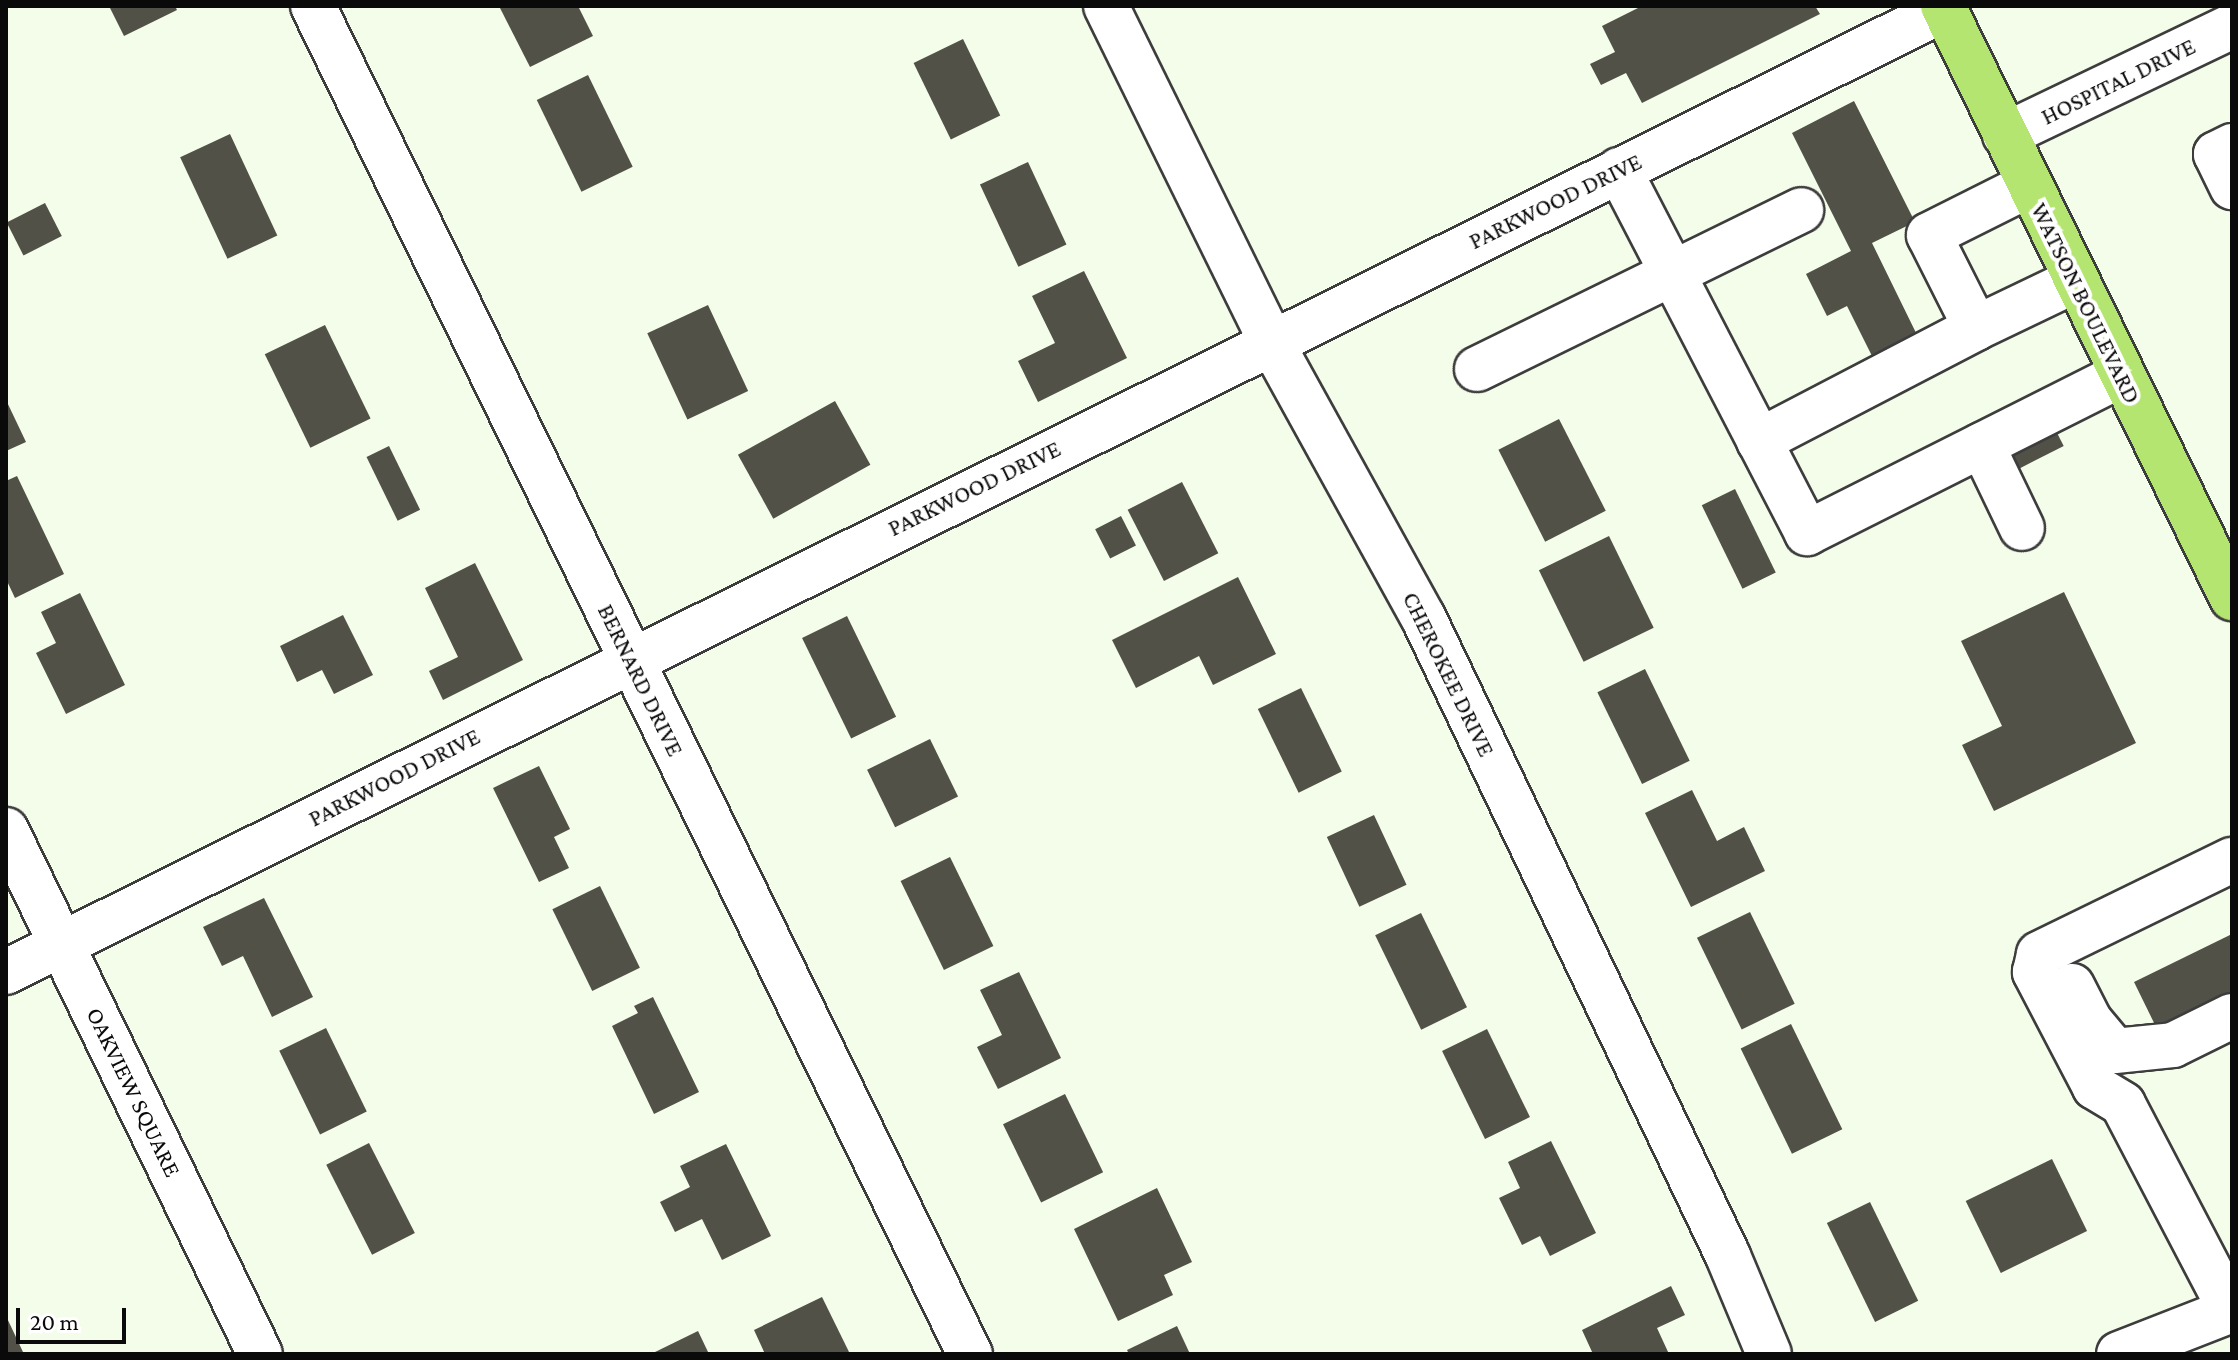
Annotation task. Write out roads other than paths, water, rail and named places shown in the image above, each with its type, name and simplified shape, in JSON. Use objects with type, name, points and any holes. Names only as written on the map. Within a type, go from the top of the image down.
[{"type":"main road","name":"WATSON BOULEVARD","points":[[1944,8],[2232,598]]},
{"type":"street","name":"BERNARD DRIVE","points":[[313,6],[970,1354]]},
{"type":"street","name":"CHEROKEE DRIVE","points":[[1106,6],[1271,342],[1423,617],[1728,1256],[1769,1354]]},
{"type":"street","name":"PARKWOOD DRIVE","points":[[6,972],[631,658],[1944,8]]},
{"type":"street","name":"HOSPITAL DRIVE","points":[[2005,135],[2232,26]]},
{"type":"street","points":[[2232,146],[2216,154],[2232,187]]},
{"type":"street","points":[[1619,170],[1670,275],[1807,533],[2121,375]]},
{"type":"street","points":[[1976,328],[1929,235],[2029,185]]},
{"type":"street","points":[[1477,369],[1801,210]]},
{"type":"street","points":[[1759,441],[1976,328],[2076,280]]},
{"type":"street","points":[[1982,445],[2022,528]]},
{"type":"street","name":"OAKVIEW SQUARE","points":[[6,830],[260,1354]]},
{"type":"street","points":[[2119,1354],[2232,1310],[2123,1104],[2095,1087],[2035,972],[2039,954],[2232,860]]},
{"type":"street","points":[[2059,946],[2067,977],[2089,1020],[2115,1051],[2173,1045],[2232,1016]]}]
